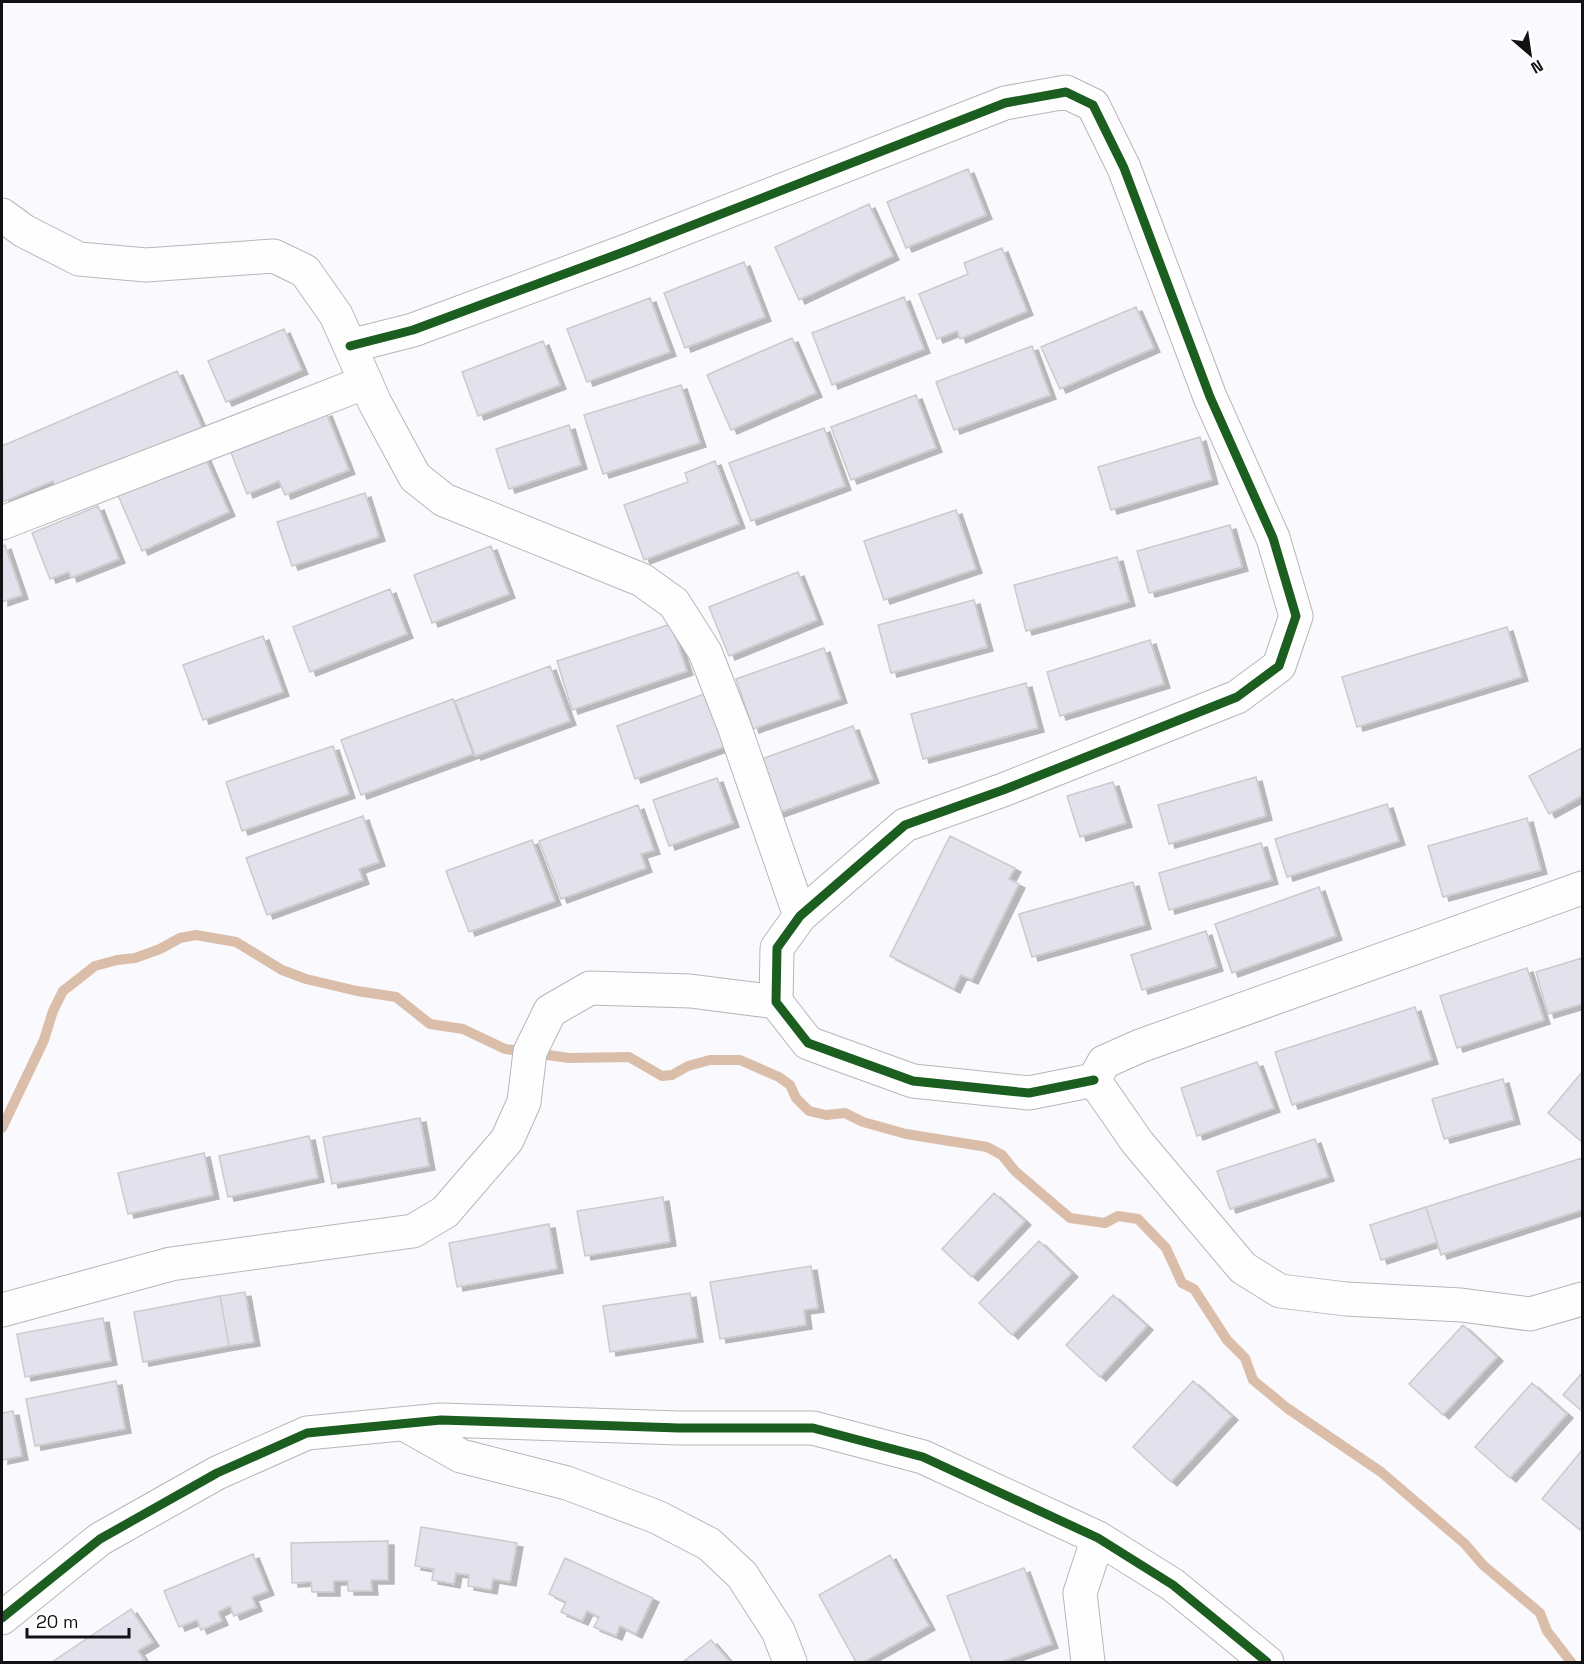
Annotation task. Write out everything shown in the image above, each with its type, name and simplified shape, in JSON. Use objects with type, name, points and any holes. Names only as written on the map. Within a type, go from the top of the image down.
[{"type":"street","points":[[350,346],[413,330],[629,250],[1005,103],[1066,92],[1093,105],[1124,168],[1210,397],[1273,538],[1296,616],[1279,666],[1237,697],[1003,790],[905,825],[800,916],[777,948],[776,1002],[808,1043],[913,1081],[1029,1093],[1094,1080],[1104,1062],[1140,1046],[1582,888]]},
{"type":"street","points":[[2,215],[24,231],[79,259],[146,265],[274,256],[305,271],[336,315],[366,382],[415,477],[444,500],[642,580],[674,603],[705,652],[734,726],[800,916]]},
{"type":"street","points":[[2,524],[366,382]]},
{"type":"street","points":[[2,1310],[171,1264],[412,1231],[445,1212],[507,1140],[524,1102],[530,1052],[550,1011],[590,988],[690,991],[776,1002]]},
{"type":"street","points":[[1094,1080],[1137,1142],[1243,1268],[1280,1291],[1346,1299],[1461,1305],[1530,1314],[1582,1299]]},
{"type":"street","points":[[2,1618],[100,1539],[217,1473],[307,1433],[441,1420],[679,1428],[813,1428],[923,1457],[1098,1538],[1173,1585],[1267,1662]]},
{"type":"street","points":[[404,1424],[461,1456],[567,1483],[657,1516],[709,1544],[742,1575],[778,1631],[790,1662]]},
{"type":"street","points":[[1088,1662],[1080,1593],[1098,1538]]},
{"type":"building","points":[[968,169],[986,215],[906,248],[887,202]]},
{"type":"building","points":[[869,204],[893,256],[799,300],[775,247]]},
{"type":"building","points":[[1002,248],[1027,311],[960,339],[957,331],[937,339],[919,294],[968,274],[964,263]]},
{"type":"building","points":[[744,262],[765,317],[685,348],[664,293]]},
{"type":"building","points":[[904,297],[924,349],[832,385],[812,333]]},
{"type":"building","points":[[650,298],[670,352],[587,382],[567,329]]},
{"type":"building","points":[[1136,307],[1154,348],[1060,389],[1041,347]]},
{"type":"building","points":[[284,329],[302,370],[226,402],[208,361]]},
{"type":"building","points":[[792,338],[816,393],[731,430],[707,375]]},
{"type":"building","points":[[543,341],[560,385],[478,416],[462,372]]},
{"type":"building","points":[[1032,346],[1050,395],[954,430],[936,382]]},
{"type":"building","points":[[177,371],[202,428],[57,490],[53,481],[3,502],[2,446]]},
{"type":"building","points":[[681,385],[700,443],[603,474],[584,415]]},
{"type":"building","points":[[916,395],[936,448],[851,480],[831,427]]},
{"type":"building","points":[[326,412],[349,470],[285,495],[279,481],[247,494],[230,450]]},
{"type":"building","points":[[569,425],[581,465],[509,489],[496,449]]},
{"type":"building","points":[[824,428],[845,486],[751,521],[729,463]]},
{"type":"building","points":[[1200,437],[1212,480],[1111,510],[1098,467]]},
{"type":"building","points":[[204,455],[229,512],[142,551],[117,493]]},
{"type":"building","points":[[715,461],[739,524],[644,560],[624,505],[688,482],[685,473]]},
{"type":"building","points":[[365,493],[379,537],[292,566],[277,522]]},
{"type":"building","points":[[98,506],[119,559],[71,578],[69,572],[50,579],[32,533]]},
{"type":"building","points":[[956,510],[976,569],[884,600],[864,541]]},
{"type":"building","points":[[1230,525],[1242,567],[1149,593],[1137,551]]},
{"type":"building","points":[[5,545],[22,595],[2,602],[2,547]]},
{"type":"building","points":[[491,546],[509,594],[432,623],[414,575]]},
{"type":"building","points":[[1117,557],[1129,602],[1026,631],[1014,585]]},
{"type":"building","points":[[798,572],[817,620],[729,656],[709,607]]},
{"type":"building","points":[[390,589],[407,634],[310,672],[293,627]]},
{"type":"building","points":[[974,600],[987,647],[891,673],[878,625]]},
{"type":"building","points":[[671,624],[687,671],[572,710],[557,661]]},
{"type":"building","points":[[1507,627],[1522,677],[1357,727],[1342,677]]},
{"type":"building","points":[[263,636],[283,692],[203,720],[183,665]]},
{"type":"building","points":[[1150,640],[1164,684],[1060,716],[1047,672]]},
{"type":"building","points":[[824,648],[841,699],[753,729],[736,679]]},
{"type":"building","points":[[550,666],[570,721],[475,756],[455,701]]},
{"type":"building","points":[[1026,683],[1038,728],[923,759],[911,714]]},
{"type":"building","points":[[707,693],[726,746],[635,779],[617,726]]},
{"type":"building","points":[[453,699],[473,754],[361,795],[341,740]]},
{"type":"building","points":[[853,726],[873,779],[778,813],[759,760]]},
{"type":"building","points":[[333,746],[349,794],[242,831],[226,782]]},
{"type":"building","points":[[1582,748],[1582,796],[1549,814],[1529,776]]},
{"type":"building","points":[[1256,777],[1266,816],[1169,844],[1158,805]]},
{"type":"building","points":[[717,778],[733,823],[669,846],[653,800]]},
{"type":"building","points":[[1113,782],[1126,823],[1080,837],[1067,796]]},
{"type":"building","points":[[1387,804],[1399,841],[1287,877],[1275,839]]},
{"type":"building","points":[[638,805],[654,850],[641,854],[646,868],[561,899],[539,841]]},
{"type":"building","points":[[363,816],[379,862],[359,869],[363,880],[267,915],[246,858]]},
{"type":"building","points":[[1527,818],[1541,870],[1443,897],[1428,846]]},
{"type":"building","points":[[950,836],[1015,868],[1009,879],[1019,884],[972,980],[961,975],[954,989],[890,956]]},
{"type":"building","points":[[532,840],[555,901],[469,932],[446,871]]},
{"type":"building","points":[[1261,843],[1272,880],[1169,910],[1159,873]]},
{"type":"building","points":[[1133,882],[1145,925],[1032,957],[1019,914]]},
{"type":"building","points":[[1319,887],[1336,936],[1232,973],[1215,924]]},
{"type":"building","points":[[1206,931],[1217,967],[1142,990],[1131,955]]},
{"type":"building","points":[[1582,958],[1582,1004],[1548,1014],[1536,972]]},
{"type":"building","points":[[1527,968],[1544,1020],[1457,1048],[1440,996]]},
{"type":"building","points":[[1415,1007],[1432,1060],[1292,1105],[1275,1052]]},
{"type":"building","points":[[1257,1062],[1274,1108],[1197,1136],[1181,1088]]},
{"type":"building","points":[[1582,1072],[1582,1142],[1548,1113]]},
{"type":"building","points":[[1503,1079],[1514,1120],[1444,1139],[1432,1099]]},
{"type":"building","points":[[420,1118],[429,1166],[332,1184],[323,1137]]},
{"type":"building","points":[[309,1136],[318,1178],[228,1197],[219,1156]]},
{"type":"building","points":[[1315,1139],[1328,1177],[1230,1209],[1217,1171]]},
{"type":"building","points":[[204,1153],[213,1195],[128,1214],[118,1173]]},
{"type":"building","points":[[1582,1158],[1582,1210],[1441,1255],[1426,1207]]},
{"type":"building","points":[[994,1193],[1025,1221],[972,1277],[942,1249]]},
{"type":"building","points":[[663,1197],[670,1242],[585,1256],[577,1211]]},
{"type":"building","points":[[1426,1207],[1437,1242],[1381,1260],[1370,1225]]},
{"type":"building","points":[[549,1224],[557,1269],[457,1287],[449,1243]]},
{"type":"building","points":[[1039,1241],[1072,1273],[1012,1335],[979,1303]]},
{"type":"building","points":[[811,1266],[818,1308],[804,1310],[806,1325],[720,1339],[710,1282]]},
{"type":"building","points":[[245,1292],[254,1342],[229,1346],[220,1296]]},
{"type":"building","points":[[690,1293],[697,1338],[610,1352],[603,1306]]},
{"type":"building","points":[[1113,1295],[1147,1326],[1100,1377],[1066,1345]]},
{"type":"building","points":[[220,1296],[229,1346],[143,1362],[134,1312]]},
{"type":"building","points":[[103,1318],[111,1361],[25,1377],[17,1334]]},
{"type":"building","points":[[1463,1325],[1497,1357],[1443,1415],[1409,1384]]},
{"type":"building","points":[[1582,1373],[1582,1411],[1563,1395]]},
{"type":"building","points":[[116,1381],[125,1429],[35,1446],[26,1399]]},
{"type":"building","points":[[1193,1381],[1232,1416],[1171,1482],[1133,1447]]},
{"type":"building","points":[[1532,1383],[1567,1414],[1510,1478],[1475,1447]]},
{"type":"building","points":[[13,1411],[22,1456],[2,1460],[2,1413]]},
{"type":"building","points":[[1582,1450],[1582,1527],[1580,1530],[1542,1499]]},
{"type":"building","points":[[421,1527],[517,1543],[510,1582],[493,1579],[491,1590],[468,1586],[469,1575],[456,1573],[454,1584],[432,1580],[434,1569],[415,1566]]},
{"type":"building","points":[[388,1541],[388,1580],[371,1580],[372,1591],[348,1591],[348,1581],[334,1581],[334,1592],[312,1592],[311,1582],[292,1583],[291,1543]]},
{"type":"building","points":[[253,1554],[268,1591],[252,1597],[256,1607],[234,1616],[230,1606],[218,1612],[222,1621],[201,1630],[197,1620],[179,1627],[164,1591]]},
{"type":"building","points":[[890,1555],[929,1626],[864,1662],[856,1662],[819,1595]]},
{"type":"building","points":[[565,1558],[653,1598],[636,1634],[620,1626],[616,1636],[594,1627],[599,1617],[587,1611],[582,1621],[561,1612],[566,1602],[549,1594]]},
{"type":"building","points":[[1024,1568],[1052,1644],[1001,1662],[972,1662],[947,1596]]},
{"type":"building","points":[[131,1609],[153,1642],[138,1651],[144,1660],[140,1662],[52,1662]]},
{"type":"building","points":[[711,1640],[730,1662],[683,1662]]},
{"type":"waterway","points":[[2,1128],[44,1040],[53,1011],[63,991],[95,966],[135,958],[160,949],[180,938],[196,935],[236,942],[282,970],[306,979],[396,997],[430,1024],[463,1029],[505,1049],[569,1058],[629,1057],[662,1076],[672,1075],[688,1066],[710,1060],[740,1060],[779,1077],[790,1085],[796,1098],[809,1111],[826,1115],[845,1113],[863,1122],[906,1134],[987,1147],[1002,1155],[1015,1171],[1070,1218],[1105,1223],[1118,1216],[1138,1219],[1166,1248],[1182,1283],[1194,1289],[1227,1340],[1245,1358],[1253,1380],[1287,1408],[1381,1472],[1465,1544],[1483,1565],[1540,1613],[1547,1631],[1571,1662]]},
{"type":"cycle path","points":[[350,346],[413,330],[629,250],[1005,103],[1066,92],[1093,105],[1124,168],[1210,397],[1273,538],[1296,616],[1279,666],[1237,697],[1003,790],[905,825],[800,916],[777,948],[776,1002],[808,1043],[913,1081],[1029,1093],[1094,1080]]},
{"type":"cycle path","points":[[2,1618],[100,1539],[217,1473],[307,1433],[441,1420],[679,1428],[813,1428],[923,1457],[1098,1538],[1173,1585],[1267,1662]]}]
